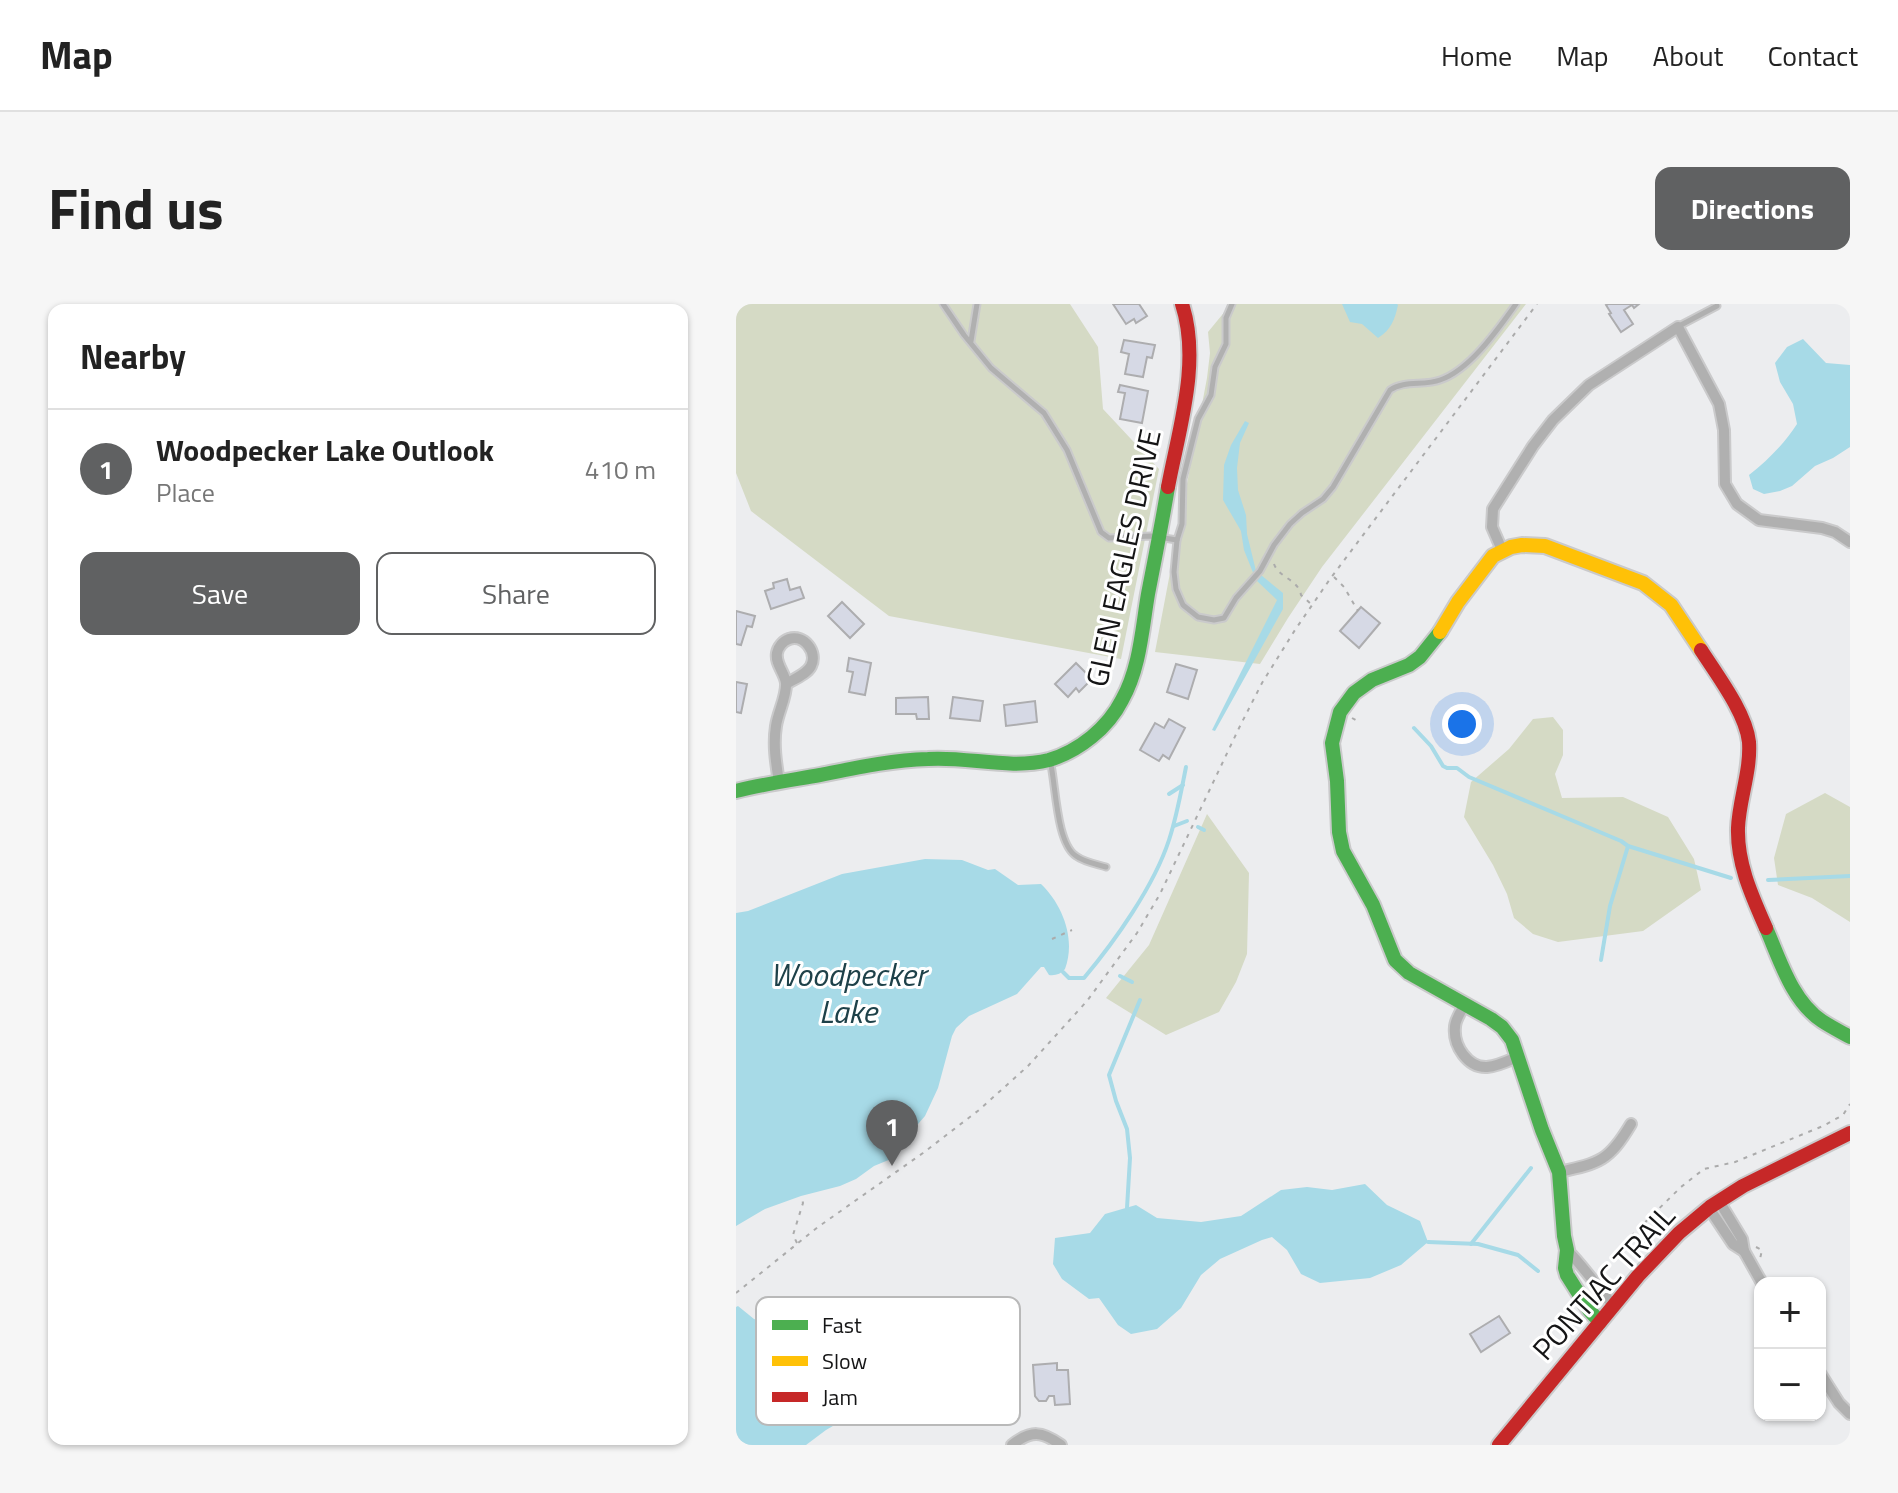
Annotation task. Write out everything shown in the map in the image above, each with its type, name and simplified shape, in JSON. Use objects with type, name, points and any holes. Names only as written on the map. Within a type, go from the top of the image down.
[{"type":"street","name":"GLEN EAGLES DRIVE","points":[[736,791],[908,760],[946,758],[1026,763],[1050,759],[1094,735],[1109,720],[1128,688],[1141,635],[1187,387],[1192,347],[1190,326],[1182,304]]},
{"type":"street","points":[[1502,550],[1492,527],[1493,509],[1553,420],[1589,385],[1678,327],[1719,404],[1724,430],[1725,484],[1737,504],[1759,520],[1822,528],[1850,542]]},
{"type":"street","points":[[1600,1322],[1567,1275],[1559,1172],[1512,1040],[1502,1027],[1409,973],[1395,960],[1373,905],[1343,851],[1332,743],[1340,712],[1354,693],[1372,680],[1409,665],[1420,657],[1481,571],[1502,550],[1522,545],[1545,546],[1643,583],[1671,605],[1684,622],[1744,720],[1749,743],[1738,828],[1741,862],[1749,889],[1787,976],[1804,1004],[1820,1020],[1850,1037]]},
{"type":"street","points":[[779,782],[775,755],[776,727],[786,684],[777,652],[781,644],[790,639],[799,639],[811,649],[812,663],[810,668],[786,684]]},
{"type":"street","points":[[1465,1004],[1455,1027],[1457,1042],[1474,1065],[1485,1067],[1517,1057]]},
{"type":"street","points":[[1559,1172],[1585,1166],[1609,1155],[1631,1124]]},
{"type":"street","name":"PONTIAC TRAIL","points":[[1499,1445],[1666,1244],[1714,1204],[1755,1179],[1850,1133]]},
{"type":"street","points":[[1714,1204],[1733,1244],[1744,1251],[1759,1277]]},
{"type":"street","points":[[1567,1250],[1613,1305]]},
{"type":"street","points":[[1826,1382],[1850,1414]]},
{"type":"street","points":[[1012,1445],[1032,1433],[1048,1435],[1061,1445]]},
{"type":"lane","points":[[943,304],[991,368],[1044,413],[1067,450],[1104,535],[1109,538],[1159,537],[1177,540]]},
{"type":"lane","points":[[971,342],[977,304]]},
{"type":"lane","points":[[1232,304],[1226,318],[1226,344],[1215,367],[1211,395],[1198,419],[1183,479],[1182,524],[1174,572],[1176,589],[1183,605],[1198,617],[1214,620],[1224,618],[1236,598],[1260,571],[1290,524],[1323,499],[1333,487],[1390,390],[1403,384],[1434,382],[1452,375],[1477,352],[1516,304]]},
{"type":"lane","points":[[1678,327],[1717,306]]},
{"type":"lane","points":[[1050,759],[1061,832],[1067,847],[1074,855],[1106,867]]},
{"type":"path","points":[[736,1293],[797,1244],[979,1110],[1028,1066],[1087,1001],[1137,933],[1160,894],[1245,716],[1279,656],[1333,576],[1537,304]]},
{"type":"path","points":[[1274,545],[1273,563],[1276,570],[1291,579],[1312,605]]},
{"type":"path","points":[[1333,576],[1342,584],[1358,611]]},
{"type":"path","points":[[1052,939],[1072,930]]},
{"type":"path","points":[[1594,1283],[1628,1239],[1704,1169],[1735,1162],[1823,1126],[1843,1115],[1850,1104]]},
{"type":"path","points":[[892,1166],[896,1172]]},
{"type":"path","points":[[797,1244],[793,1235],[803,1203],[801,1196]]},
{"type":"path","points":[[1557,1329],[1582,1297]]},
{"type":"green space","points":[[736,304],[1070,304],[1098,347],[1103,409],[1159,469],[1121,659],[889,616],[751,511],[736,473]]},
{"type":"green space","points":[[1231,304],[1526,304],[1322,567],[1260,664],[1155,652],[1207,378],[1210,353],[1208,332]]},
{"type":"green space","points":[[1553,717],[1563,730],[1563,755],[1555,774],[1562,798],[1623,797],[1668,817],[1694,859],[1701,890],[1643,931],[1558,942],[1533,934],[1514,918],[1493,865],[1464,817],[1471,782],[1509,749],[1533,719]]},
{"type":"green space","points":[[1825,793],[1850,807],[1850,922],[1812,898],[1778,885],[1774,858],[1786,814]]},
{"type":"green space","points":[[1207,814],[1249,873],[1247,954],[1219,1012],[1166,1035],[1106,998],[1149,945]]},
{"type":"water","points":[[1342,304],[1398,305],[1392,324],[1378,338],[1362,324],[1350,322]]},
{"type":"water","points":[[1803,339],[1826,363],[1850,365],[1850,447],[1815,466],[1792,486],[1764,494],[1753,489],[1749,475],[1763,464],[1797,424],[1793,404],[1780,382],[1775,363],[1787,347]]},
{"type":"water","points":[[1245,421],[1249,423],[1240,443],[1238,490],[1256,571],[1283,593],[1283,609],[1215,731],[1212,730],[1277,600],[1256,580],[1244,550],[1241,531],[1223,500],[1224,465]]},
{"type":"water","name":"Woodpecker Lake","points":[[925,859],[962,860],[988,870],[995,869],[1018,885],[1041,884],[1056,902],[1065,924],[1069,946],[1065,969],[1049,975],[1041,967],[1017,994],[969,1016],[956,1028],[938,1088],[925,1116],[891,1159],[840,1186],[765,1209],[736,1226],[736,913],[842,874]]},
{"type":"water","points":[[1365,1184],[1387,1205],[1420,1221],[1428,1242],[1401,1265],[1370,1278],[1320,1283],[1301,1274],[1287,1250],[1272,1237],[1220,1259],[1201,1275],[1181,1308],[1157,1329],[1131,1334],[1118,1325],[1099,1298],[1089,1299],[1062,1279],[1053,1264],[1055,1238],[1090,1233],[1105,1214],[1136,1205],[1157,1218],[1201,1222],[1241,1216],[1281,1190],[1307,1187],[1332,1190]]},
{"type":"water","points":[[736,1307],[756,1320],[756,1425],[835,1425],[806,1445],[736,1445]]},
{"type":"building","points":[[1113,304],[1139,304],[1147,316],[1136,323],[1134,319],[1126,324]]},
{"type":"building","points":[[1608,304],[1639,304],[1624,310],[1633,324],[1621,332],[1609,314]]},
{"type":"building","points":[[1124,340],[1155,345],[1152,358],[1147,357],[1143,377],[1125,374],[1129,354],[1121,352]]},
{"type":"building","points":[[1120,385],[1148,391],[1142,423],[1120,419],[1125,393],[1118,392]]},
{"type":"building","points":[[787,579],[790,590],[800,587],[804,598],[771,609],[765,591],[774,588],[773,583]]},
{"type":"building","points":[[842,602],[864,624],[850,638],[828,616]]},
{"type":"building","points":[[1361,607],[1380,623],[1359,648],[1340,631]]},
{"type":"building","points":[[736,611],[755,616],[752,627],[747,626],[741,645],[736,644]]},
{"type":"building","points":[[849,658],[871,663],[865,695],[849,692],[853,672],[847,671]]},
{"type":"building","points":[[1076,663],[1092,679],[1079,692],[1076,688],[1068,697],[1055,684]]},
{"type":"building","points":[[1176,664],[1197,670],[1188,699],[1167,692]]},
{"type":"building","points":[[736,682],[747,684],[741,713],[736,712]]},
{"type":"building","points":[[928,697],[929,719],[917,719],[916,714],[896,714],[896,698]]},
{"type":"building","points":[[953,697],[983,701],[980,721],[950,718]]},
{"type":"building","points":[[1035,701],[1037,722],[1006,726],[1004,705]]},
{"type":"building","points":[[1169,719],[1185,728],[1169,759],[1163,755],[1159,761],[1140,750],[1155,723],[1164,728]]},
{"type":"building","points":[[1499,1316],[1510,1333],[1481,1352],[1470,1334]]},
{"type":"building","points":[[1057,1363],[1057,1370],[1068,1370],[1070,1404],[1055,1405],[1054,1396],[1039,1401],[1035,1396],[1033,1365]]},
{"type":"waterway","points":[[1414,728],[1447,768],[1457,768],[1469,777],[1628,846],[1731,878]]},
{"type":"waterway","points":[[1063,972],[1069,978],[1084,978],[1144,894],[1169,840],[1186,767]]},
{"type":"waterway","points":[[1169,794],[1183,785]]},
{"type":"waterway","points":[[1174,826],[1187,821]]},
{"type":"waterway","points":[[1198,827],[1204,830]]},
{"type":"waterway","points":[[1601,960],[1610,906],[1628,846]]},
{"type":"waterway","points":[[1768,880],[1850,876]]},
{"type":"waterway","points":[[1120,976],[1132,982]]},
{"type":"waterway","points":[[1127,1208],[1130,1158],[1127,1129],[1109,1075],[1140,1000]]},
{"type":"waterway","points":[[1471,1244],[1531,1168]]},
{"type":"waterway","points":[[1428,1242],[1478,1244],[1518,1255],[1538,1271]]},
{"type":"traffic: fast","points":[[736,791],[900,761],[943,759],[1034,763],[1060,756],[1082,744],[1109,720],[1133,675],[1168,487]]},
{"type":"traffic: fast","points":[[1440,632],[1420,657],[1409,665],[1372,680],[1354,693],[1340,712],[1332,743],[1343,851],[1373,905],[1395,960],[1409,973],[1491,1019],[1512,1040],[1559,1172],[1567,1275],[1600,1322]]},
{"type":"traffic: fast","points":[[1766,928],[1788,979],[1803,1003],[1822,1021],[1850,1037]]},
{"type":"traffic: slow","points":[[1440,632],[1493,556],[1511,547],[1545,546],[1643,583],[1671,605],[1701,650]]},
{"type":"traffic: jam","points":[[1168,487],[1189,372],[1187,326],[1182,304]]},
{"type":"traffic: jam","points":[[1701,650],[1730,694],[1747,731],[1749,753],[1738,841],[1746,880],[1766,928]]},
{"type":"traffic: jam","points":[[1499,1445],[1638,1276],[1679,1233],[1710,1207],[1743,1186],[1850,1133]]},
{"type":"place","name":"Woodpecker Lake Outlook","points":[[892,1166]]}]
